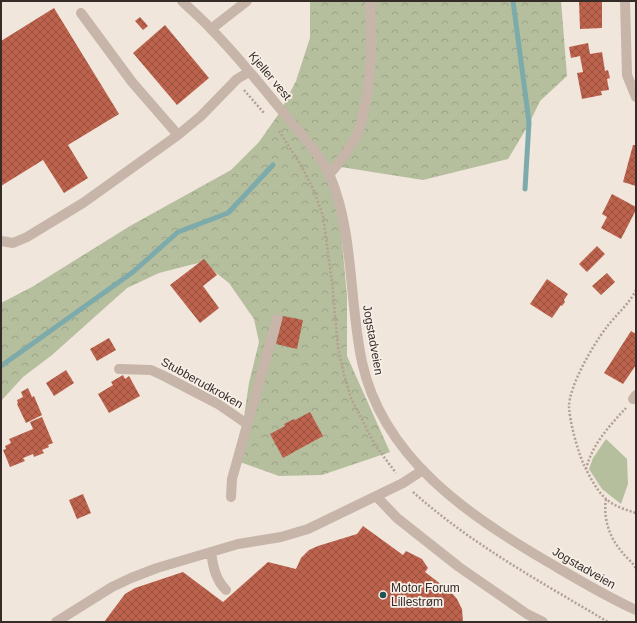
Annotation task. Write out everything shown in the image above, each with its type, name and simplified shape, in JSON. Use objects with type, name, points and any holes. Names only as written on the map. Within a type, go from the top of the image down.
[{"type":"street","name":"Kjeller vest","points":[[182,1],[211,29],[249,72],[317,154],[330,175]]},
{"type":"street","points":[[211,29],[247,1]]},
{"type":"street","points":[[330,175],[344,158],[359,130],[367,102],[371,44],[370,1]]},
{"type":"street","points":[[625,1],[627,75],[636,97]]},
{"type":"street","points":[[81,13],[132,82],[178,135]]},
{"type":"street","points":[[1,241],[12,243],[27,237],[83,203],[178,135],[200,116],[237,79],[249,72]]},
{"type":"street","name":"Jogstadveien","points":[[330,175],[341,207],[358,340],[368,385],[377,409],[391,433],[412,460],[446,493],[489,526],[594,589],[636,610]]},
{"type":"street","name":"Stubberudkroken","points":[[231,497],[232,479],[277,319]]},
{"type":"street","name":"Stubberudkroken","points":[[119,368],[151,370],[218,404],[247,424]]},
{"type":"street","points":[[56,622],[112,586],[157,568],[238,544],[281,537],[308,528],[376,496],[423,470]]},
{"type":"street","points":[[376,496],[397,518],[459,567],[527,614],[543,622]]},
{"type":"street","points":[[211,552],[216,576],[220,584],[226,590]]},
{"type":"path","points":[[237,79],[246,93],[265,114]]},
{"type":"path","points":[[275,125],[302,167],[314,190],[323,216],[332,282],[338,347],[344,375],[352,398],[375,445],[403,482],[429,506],[472,540],[608,622]]},
{"type":"path","points":[[636,290],[605,329],[586,361],[573,387],[569,407],[578,450],[586,469],[606,499],[625,510],[636,513]]},
{"type":"path","points":[[586,469],[589,459],[599,441],[634,397]]},
{"type":"path","points":[[606,499],[605,510],[610,533],[621,552],[636,569]]},
{"type":"green space","points":[[310,1],[561,1],[567,76],[540,101],[529,124],[508,159],[423,180],[328,165],[341,231],[347,296],[347,356],[390,452],[322,475],[279,476],[237,461],[234,456],[244,417],[249,383],[259,342],[254,319],[229,283],[202,262],[159,273],[127,288],[52,355],[23,377],[1,401],[1,303],[32,287],[130,226],[231,170],[259,142],[280,112],[296,81],[310,38]]},
{"type":"green space","points":[[606,439],[627,459],[628,484],[621,504],[602,489],[589,469],[593,458]]},
{"type":"building","points":[[579,1],[602,1],[602,28],[580,29]]},
{"type":"building","points":[[54,8],[119,114],[68,145],[88,178],[64,193],[43,160],[1,186],[1,41]]},
{"type":"building","points":[[140,17],[148,26],[143,30],[135,21]]},
{"type":"building","points":[[165,25],[209,78],[177,105],[133,53]]},
{"type":"building","points":[[588,43],[590,54],[602,52],[605,71],[608,70],[610,78],[607,79],[609,90],[601,91],[602,95],[582,99],[577,73],[583,72],[580,56],[571,58],[569,47]]},
{"type":"building","points":[[633,145],[636,145],[636,186],[623,182]]},
{"type":"building","points":[[612,194],[636,207],[636,210],[621,239],[601,228],[607,217],[602,214]]},
{"type":"building","points":[[597,246],[605,254],[587,272],[579,264]]},
{"type":"building","points":[[204,259],[217,275],[203,286],[219,308],[200,323],[170,285]]},
{"type":"building","points":[[607,273],[615,282],[601,295],[592,286]]},
{"type":"building","points":[[547,279],[568,294],[564,300],[565,302],[562,306],[561,305],[552,318],[530,304]]},
{"type":"building","points":[[283,316],[303,320],[297,349],[276,344]]},
{"type":"building","points":[[631,331],[636,334],[636,365],[623,384],[604,373]]},
{"type":"building","points":[[109,338],[116,350],[97,361],[90,349]]},
{"type":"building","points":[[66,370],[74,383],[54,396],[46,383]]},
{"type":"building","points":[[123,375],[125,379],[129,376],[140,396],[109,413],[98,394],[113,385],[111,382]]},
{"type":"building","points":[[28,388],[32,397],[34,396],[42,415],[26,423],[17,404],[17,400],[23,397],[21,392]]},
{"type":"building","points":[[310,412],[323,436],[283,458],[270,434],[285,426],[284,424]]},
{"type":"building","points":[[42,417],[53,443],[48,445],[49,447],[42,450],[44,453],[34,457],[33,454],[23,458],[25,461],[10,467],[3,450],[6,449],[5,446],[11,443],[9,439],[33,429],[30,422]]},
{"type":"building","points":[[83,494],[91,513],[77,519],[69,500]]},
{"type":"building","points":[[363,526],[403,555],[406,551],[422,559],[428,568],[425,572],[451,592],[457,599],[462,609],[463,622],[104,622],[125,594],[135,588],[183,572],[223,602],[268,562],[296,569],[301,558],[309,550],[357,534]]},
{"type":"waterway","points":[[513,1],[529,122],[525,189]]},
{"type":"waterway","points":[[1,366],[133,272],[178,232],[228,213],[273,165]]},
{"type":"place","name":"Motor Forum Lillestrøm","points":[[383,595]]}]
